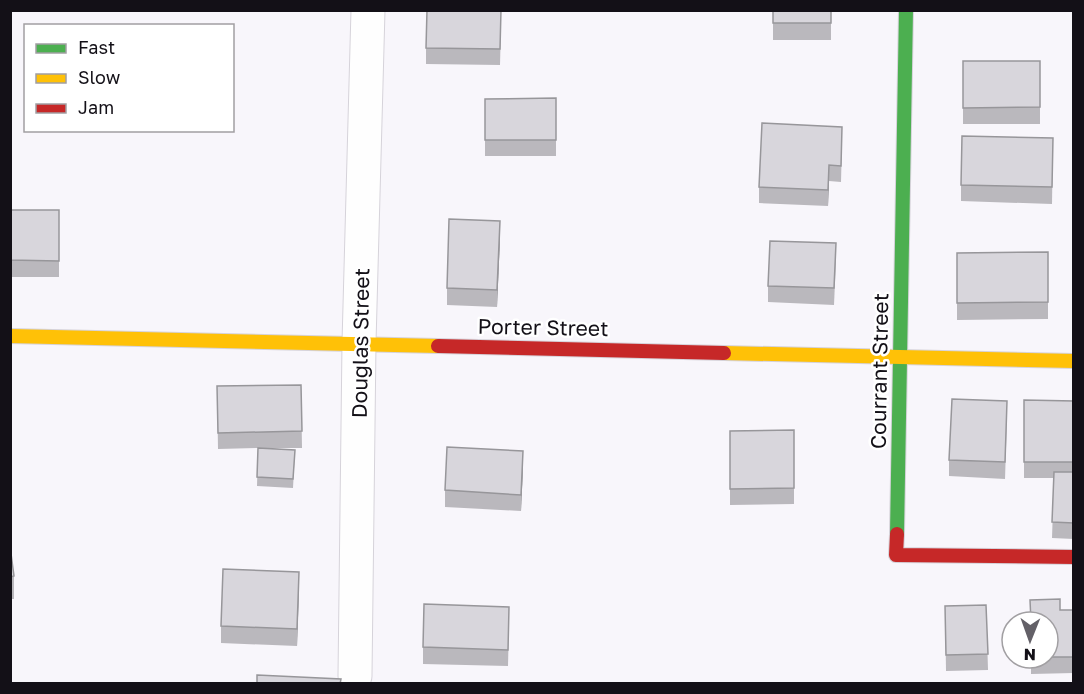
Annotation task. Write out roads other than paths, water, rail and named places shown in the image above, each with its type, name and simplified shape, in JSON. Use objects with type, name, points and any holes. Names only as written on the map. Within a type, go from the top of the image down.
[{"type":"street","name":"Douglas Street","points":[[356,676],[359,343],[368,10]]},
{"type":"street","name":"Courrant Street","points":[[906,10],[896,555],[1074,557]]},
{"type":"street","name":"Porter Street","points":[[10,336],[1074,360]]}]
